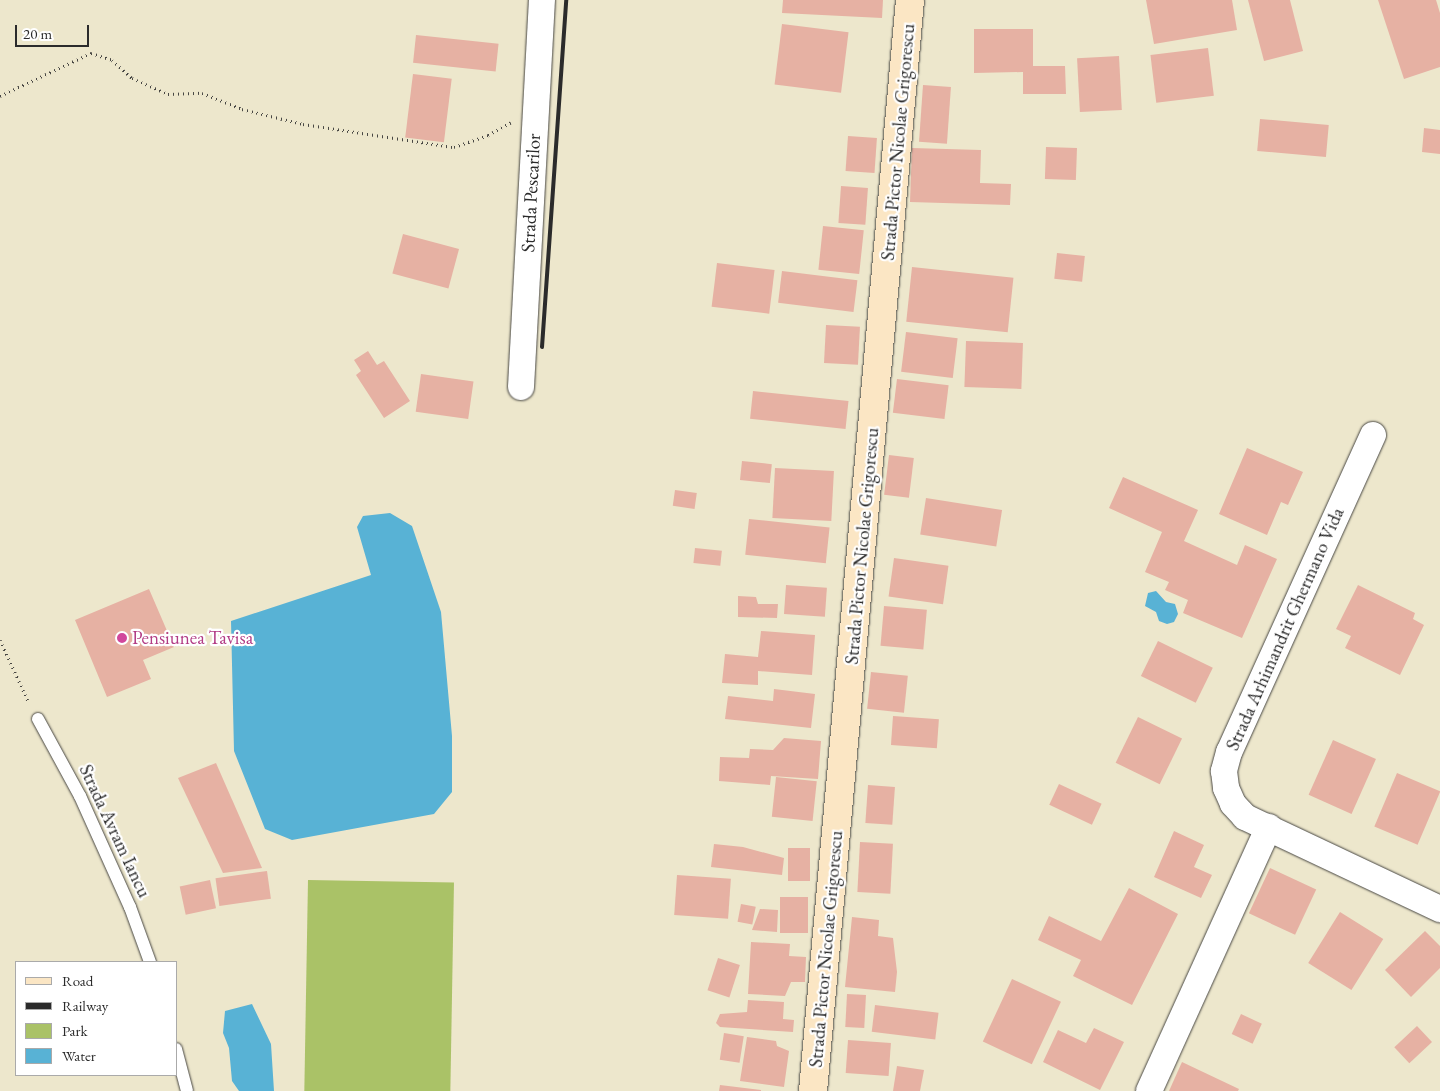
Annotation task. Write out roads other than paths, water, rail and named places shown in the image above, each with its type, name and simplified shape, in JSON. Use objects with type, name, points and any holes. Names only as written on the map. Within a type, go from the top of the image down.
[{"type":"main road","name":"Strada Pictor Nicolae Grigorescu","points":[[813,1091],[910,0]]},
{"type":"street","name":"Strada Pescarilor","points":[[521,387],[542,0]]},
{"type":"street","name":"Strada Arhimandrit Ghermano Vida","points":[[1373,436],[1229,752],[1224,771],[1226,788],[1233,804],[1245,817],[1440,909]]},
{"type":"street","points":[[1149,1091],[1269,827]]},
{"type":"lane","name":"Strada Avram Iancu","points":[[38,719],[80,796],[130,906],[150,961]]},
{"type":"lane","points":[[178,1057],[186,1091]]},
{"type":"water","points":[[390,513],[412,526],[441,612],[452,736],[452,792],[434,814],[292,840],[265,829],[234,751],[231,621],[371,575],[357,527],[363,516]]},
{"type":"water","points":[[1156,591],[1166,602],[1175,604],[1178,614],[1174,622],[1167,624],[1159,621],[1156,612],[1145,606],[1148,593]]},
{"type":"water","points":[[252,1004],[271,1044],[274,1091],[239,1091],[232,1081],[229,1048],[223,1033],[225,1011]]},
{"type":"railway","points":[[542,347],[566,0]]},
{"type":"place","name":"Pensiunea Tavisa","points":[[122,638]]}]
